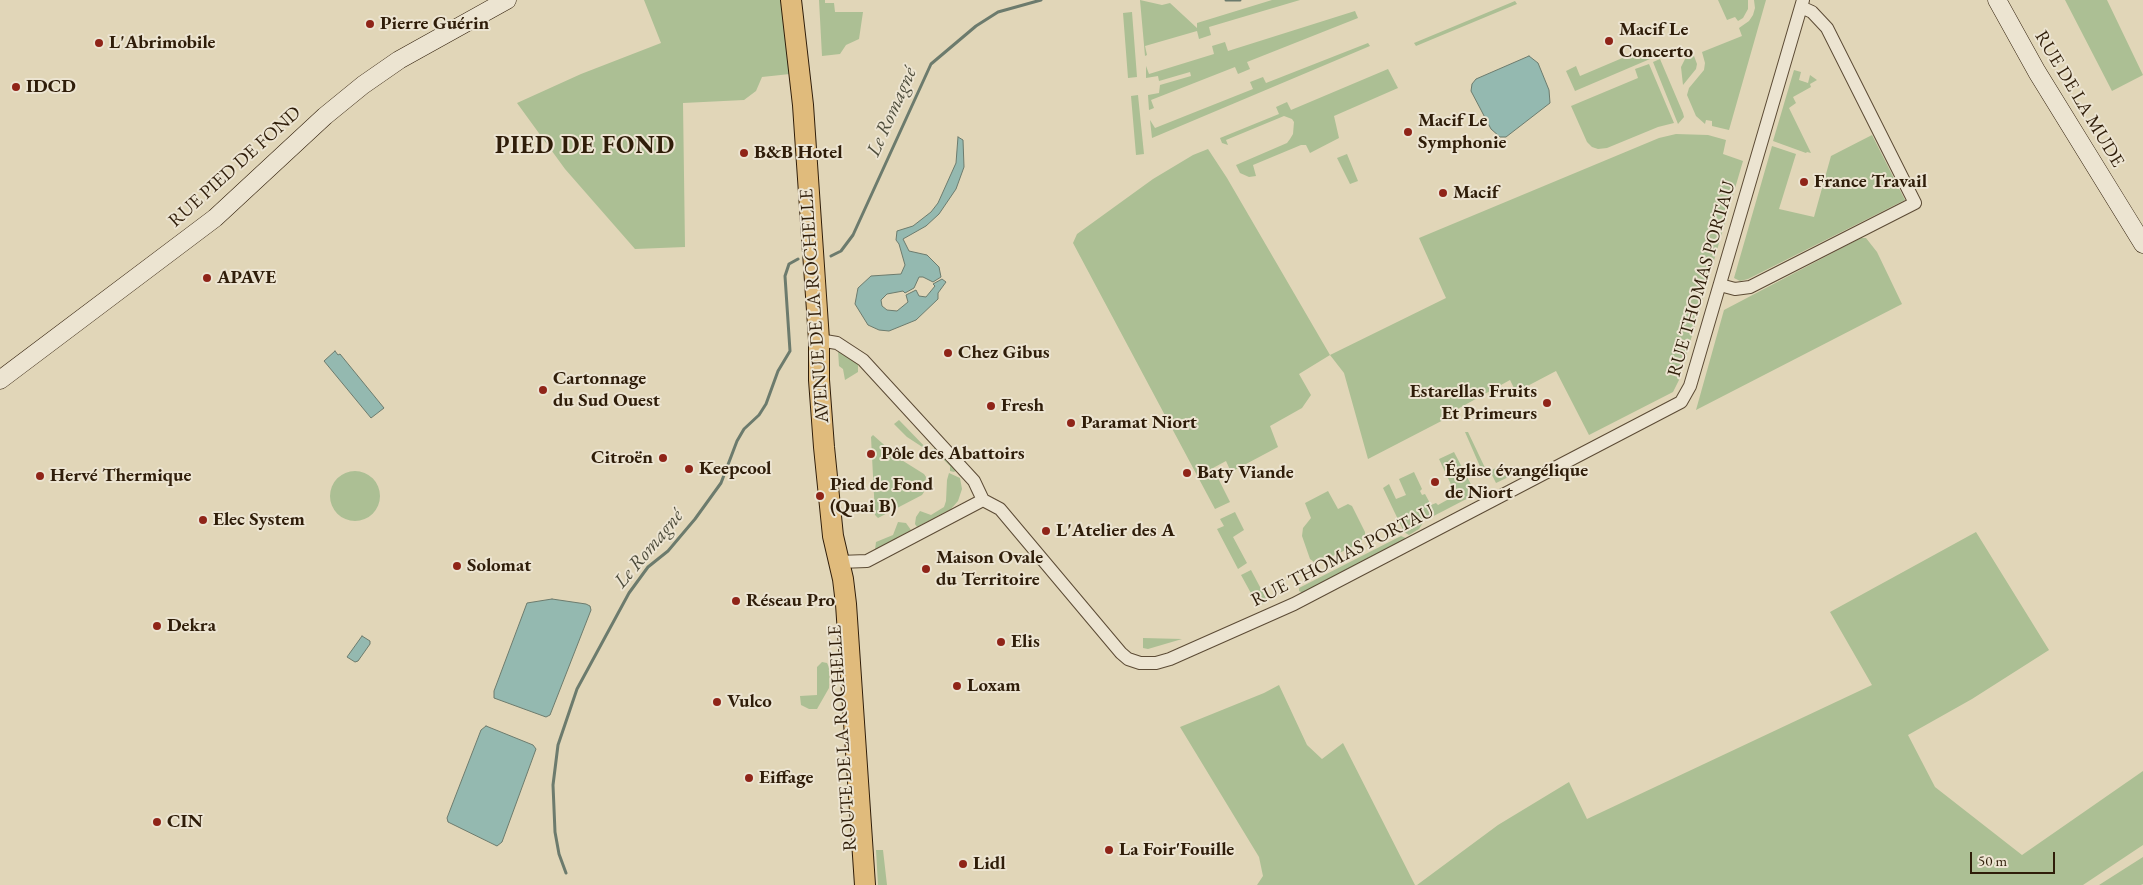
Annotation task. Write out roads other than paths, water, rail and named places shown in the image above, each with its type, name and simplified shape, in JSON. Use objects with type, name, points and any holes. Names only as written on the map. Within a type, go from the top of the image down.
[{"type":"main road","name":"RUE PIED DE FOND","points":[[0,380],[202,228],[234,201],[324,116],[363,85],[399,60],[507,0]]},
{"type":"main road","name":"AVENUE DE LA ROCHELLE","points":[[791,0],[803,105],[819,340],[819,380],[824,448]]},
{"type":"main road","name":"AVENUE DE LA ROCHELLE","points":[[803,0],[803,105]]},
{"type":"main road","name":"RUE DE LA MUDE","points":[[1997,0],[2037,72],[2143,244]]},
{"type":"main road","name":"ROUTE DE LA ROCHELLE","points":[[819,340],[828,370],[846,538],[833,586],[833,599],[842,707],[842,753],[852,885]]},
{"type":"main road","name":"ROUTE DE LA ROCHELLE","points":[[824,448],[832,536],[843,579],[846,604],[865,885]]},
{"type":"street","points":[[1720,285],[1735,289],[1750,287],[1916,202],[1828,28],[1802,4]]},
{"type":"street","name":"RUE THOMAS PORTAU","points":[[819,340],[837,343],[862,360],[974,481],[983,500],[1000,509],[1121,653],[1128,659],[1140,663],[1163,662],[1294,604],[1676,405],[1684,397],[1690,386],[1802,4]]},
{"type":"street","points":[[839,562],[867,562],[983,500]]},
{"type":"water","points":[[1529,56],[1538,63],[1549,90],[1550,103],[1506,137],[1500,137],[1491,129],[1471,91],[1472,84],[1476,79]]},
{"type":"water","points":[[958,137],[963,140],[964,167],[956,189],[939,214],[926,226],[903,239],[909,251],[927,255],[939,267],[941,277],[933,282],[919,277],[914,288],[905,293],[903,291],[887,294],[881,300],[882,306],[887,310],[897,311],[908,302],[906,295],[916,290],[919,296],[926,297],[935,286],[933,284],[942,279],[946,282],[938,293],[938,299],[916,320],[889,331],[879,330],[868,325],[855,304],[858,288],[871,276],[901,274],[905,265],[896,240],[897,231],[913,226],[931,212],[938,203],[956,163]]},
{"type":"water","points":[[335,351],[338,355],[340,354],[384,408],[371,418],[324,361]]},
{"type":"water","points":[[552,599],[586,604],[590,606],[591,610],[550,715],[546,717],[494,698],[494,691],[527,603]]},
{"type":"water","points":[[362,636],[370,641],[370,644],[358,661],[355,662],[347,657]]},
{"type":"water","points":[[486,726],[533,745],[536,749],[502,842],[497,846],[448,822],[447,818],[481,730]]},
{"type":"waterway","name":"Le Romagné","points":[[831,256],[841,251],[853,235],[931,64],[976,26],[998,12],[1041,0]]},
{"type":"waterway","name":"Le Romagné","points":[[1226,0],[1240,0]]},
{"type":"waterway","name":"Le Romagné","points":[[566,873],[559,854],[555,832],[553,785],[558,745],[577,689],[629,593],[648,567],[668,551],[695,519],[721,483],[737,441],[744,429],[759,415],[766,404],[778,371],[790,351],[785,276],[789,264],[798,259]]},
{"type":"place","name":"Pierre Guérin","points":[[370,24]]},
{"type":"place","name":"Macif Le Concerto","points":[[1609,41]]},
{"type":"place","name":"L'Abrimobile","points":[[99,43]]},
{"type":"place","name":"IDCD","points":[[16,87]]},
{"type":"place","name":"Macif Le Symphonie","points":[[1408,132]]},
{"type":"place","name":"B&B Hotel","points":[[744,153]]},
{"type":"place","name":"France Travail","points":[[1804,182]]},
{"type":"place","name":"Macif","points":[[1443,193]]},
{"type":"place","name":"APAVE","points":[[207,278]]},
{"type":"place","name":"Chez Gibus","points":[[948,353]]},
{"type":"place","name":"Cartonnage du Sud Ouest","points":[[543,390]]},
{"type":"place","name":"Estarellas Fruits Et Primeurs","points":[[1547,403]]},
{"type":"place","name":"Fresh","points":[[991,406]]},
{"type":"place","name":"Paramat Niort","points":[[1071,423]]},
{"type":"place","name":"Pôle des Abattoirs","points":[[871,454]]},
{"type":"place","name":"Citroën","points":[[663,458]]},
{"type":"place","name":"Keepcool","points":[[689,469]]},
{"type":"place","name":"Baty Viande","points":[[1187,473]]},
{"type":"place","name":"Hervé Thermique","points":[[40,476]]},
{"type":"place","name":"Église évangélique de Niort","points":[[1435,482]]},
{"type":"place","name":"Pied de Fond (Quai B)","points":[[820,496]]},
{"type":"place","name":"Elec System","points":[[203,520]]},
{"type":"place","name":"L'Atelier des A","points":[[1046,531]]},
{"type":"place","name":"Solomat","points":[[457,566]]},
{"type":"place","name":"Maison Ovale du Territoire","points":[[926,569]]},
{"type":"place","name":"Réseau Pro","points":[[736,601]]},
{"type":"place","name":"Dekra","points":[[157,626]]},
{"type":"place","name":"Elis","points":[[1001,642]]},
{"type":"place","name":"Loxam","points":[[957,686]]},
{"type":"place","name":"Vulco","points":[[717,702]]},
{"type":"place","name":"Eiffage","points":[[749,778]]},
{"type":"place","name":"CIN","points":[[157,822]]},
{"type":"place","name":"La Foir'Fouille","points":[[1109,850]]},
{"type":"place","name":"Lidl","points":[[963,864]]},
{"type":"district","name":"PIED DE FOND","points":[[585,146]]}]
